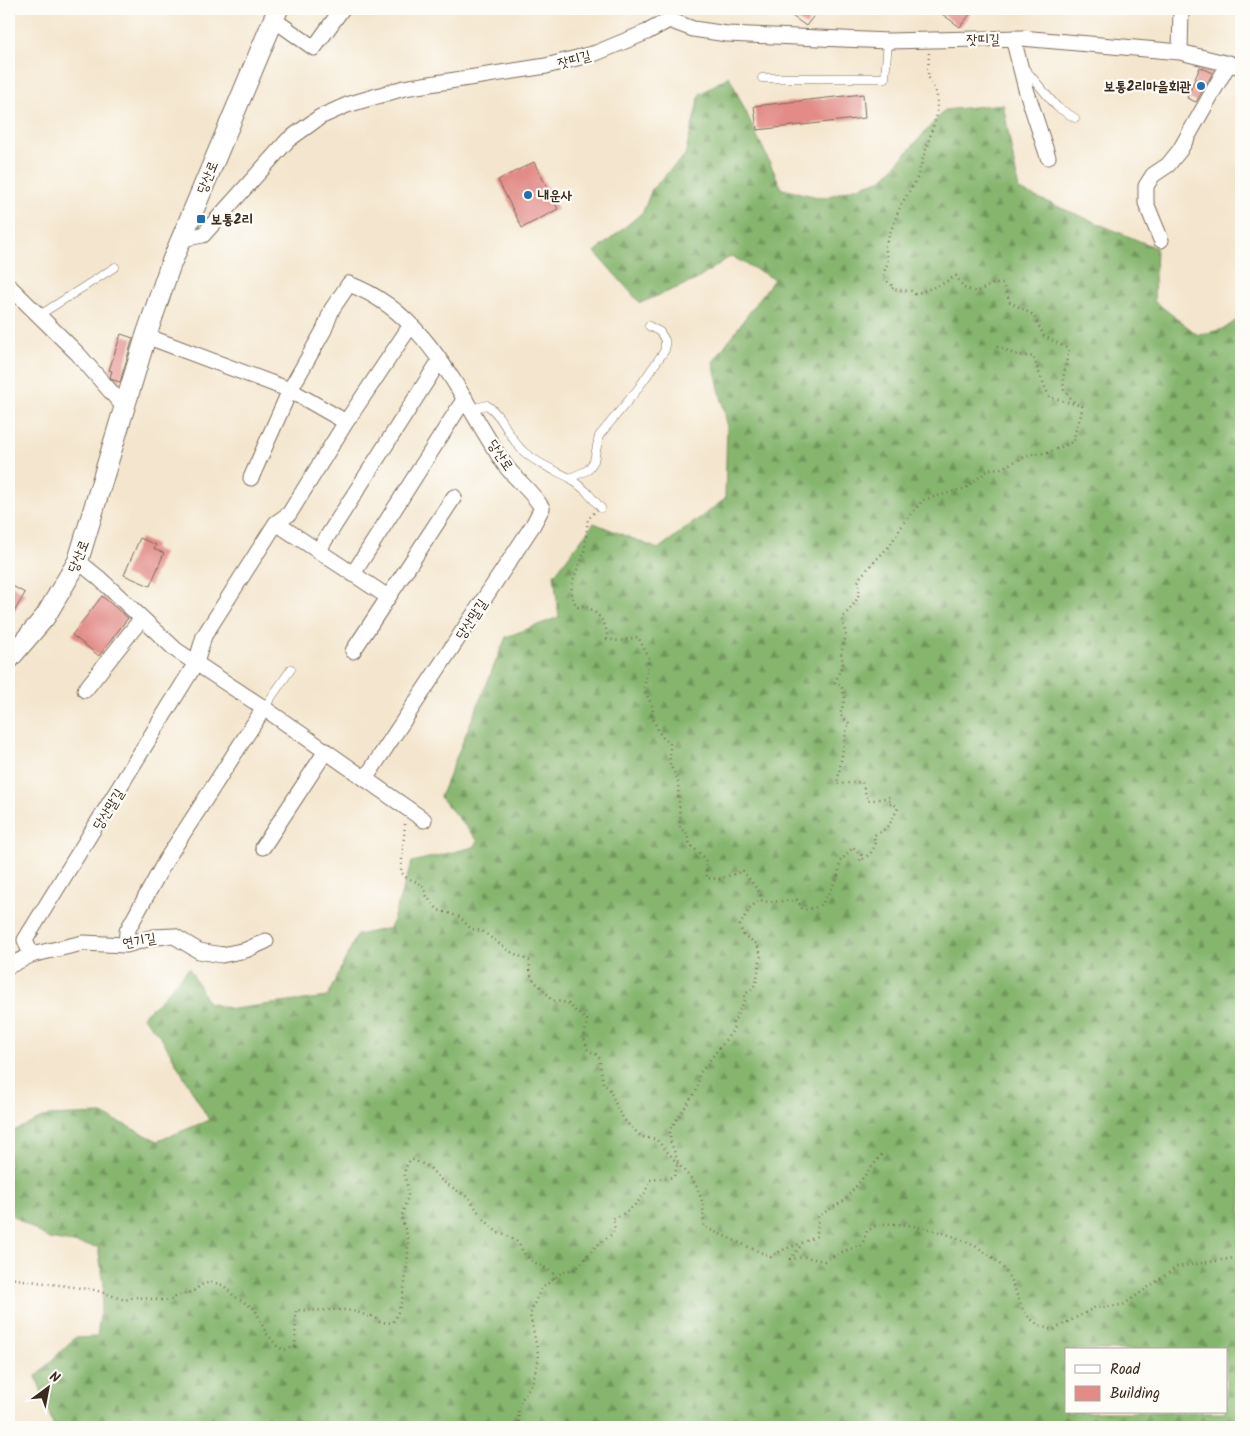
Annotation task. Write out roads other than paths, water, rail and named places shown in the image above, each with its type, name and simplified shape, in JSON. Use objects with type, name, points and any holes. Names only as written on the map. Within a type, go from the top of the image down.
[{"type":"street","name":"당산로","points":[[9,659],[45,617],[78,561],[146,336],[181,239],[275,14],[314,48],[342,9]]},
{"type":"street","points":[[1180,52],[1181,9]]},
{"type":"street","name":"잣띠길","points":[[181,239],[203,235],[288,140],[320,117],[347,105],[404,88],[546,66],[596,53],[647,32],[666,14],[693,29],[727,34],[888,41],[1013,38],[1180,52],[1235,65],[1180,150],[1168,164],[1153,175],[1146,186],[1146,203],[1161,240]]},
{"type":"street","name":"잣띠길","points":[[1013,38],[1048,156]]},
{"type":"street","name":"당산로","points":[[251,478],[290,390],[324,330],[332,310],[349,284],[360,288],[411,325],[440,360],[506,466],[535,496],[542,508]]},
{"type":"street","points":[[9,286],[78,354],[125,408]]},
{"type":"street","points":[[388,597],[276,523],[289,514],[346,422],[411,325]]},
{"type":"street","points":[[146,336],[290,390],[346,422]]},
{"type":"street","points":[[318,551],[440,360]]},
{"type":"street","points":[[353,574],[468,403]]},
{"type":"street","points":[[353,651],[454,497]]},
{"type":"street","name":"당산말길","points":[[365,779],[533,525],[542,508]]},
{"type":"street","name":"당산말길","points":[[31,955],[25,940],[196,663],[204,636],[276,523]]},
{"type":"street","points":[[78,561],[176,650],[264,708],[424,820]]},
{"type":"street","points":[[85,690],[142,618]]},
{"type":"street","points":[[126,945],[127,931],[166,860],[264,708]]},
{"type":"street","points":[[263,848],[326,751]]},
{"type":"street","name":"연기길","points":[[9,966],[31,955],[83,943],[126,945],[154,937],[174,936],[199,951],[222,955],[246,950],[266,941]]},
{"type":"lane","points":[[762,78],[885,78],[888,41]]},
{"type":"lane","points":[[1018,60],[1057,107],[1075,118]]},
{"type":"lane","points":[[38,316],[115,267]]},
{"type":"lane","points":[[570,478],[588,470],[594,461],[599,436],[637,390],[665,350],[665,340],[660,332],[649,326]]},
{"type":"lane","points":[[468,403],[487,405],[496,411],[522,450],[536,461],[570,478],[586,491],[601,508]]},
{"type":"lane","points":[[264,708],[291,669]]},
{"type":"place","name":"보통2리마을회관","points":[[1201,86]]},
{"type":"place","name":"내운사","points":[[528,195]]},
{"type":"place","name":"보통2리","points":[[201,219]]}]
